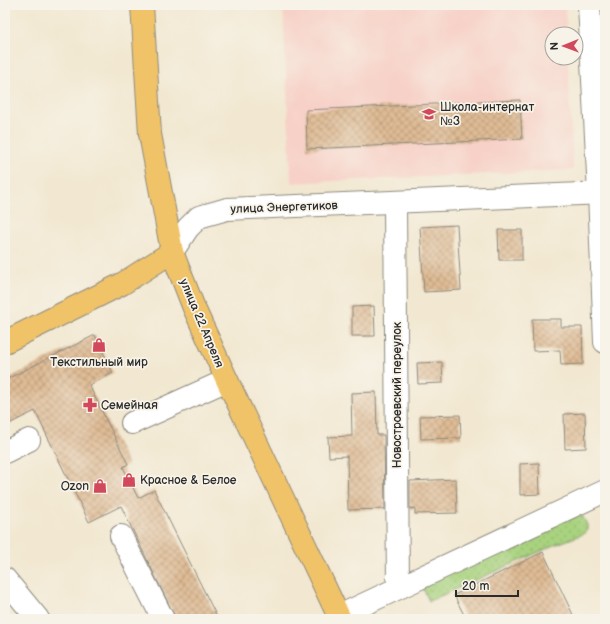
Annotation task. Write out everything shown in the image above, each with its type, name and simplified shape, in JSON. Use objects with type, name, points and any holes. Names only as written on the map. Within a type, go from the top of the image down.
[{"type":"main road","name":"улица 22 Апреля","points":[[142,5],[150,134],[172,252],[194,308],[227,380],[340,618]]},
{"type":"main road","name":"улица Энергетиков","points":[[5,342],[122,284],[172,252]]},
{"type":"street","points":[[589,5],[602,193],[605,342]]},
{"type":"street","name":"улица Энергетиков","points":[[172,252],[188,228],[199,217],[227,209],[602,193]]},
{"type":"street","name":"Новостроевский переулок","points":[[395,203],[398,587]]},
{"type":"street","points":[[132,423],[227,380]]},
{"type":"street","points":[[5,452],[29,440]]},
{"type":"street","points":[[340,618],[398,587],[605,491]]},
{"type":"street","points":[[121,536],[163,619]]},
{"type":"street","points":[[5,579],[38,619]]},
{"type":"shaded area","name":"Школа-интернат №3","points":[[283,5],[565,5],[566,26],[544,26],[544,66],[568,66],[573,170],[291,183]]},
{"type":"green space","points":[[578,515],[583,517],[587,525],[587,531],[583,534],[557,544],[429,601],[421,584]]},
{"type":"building","points":[[520,100],[522,139],[307,149],[306,110]]},
{"type":"building","points":[[457,225],[461,290],[424,292],[420,227]]},
{"type":"building","points":[[498,230],[522,230],[522,260],[499,260]]},
{"type":"building","points":[[374,306],[375,336],[352,336],[352,307]]},
{"type":"building","points":[[532,319],[561,319],[561,327],[582,327],[583,364],[561,365],[560,350],[533,351]]},
{"type":"building","points":[[95,335],[113,373],[89,385],[128,464],[123,467],[138,498],[154,490],[218,619],[176,619],[121,506],[89,522],[35,411],[5,426],[5,380]]},
{"type":"building","points":[[442,362],[443,383],[418,384],[417,363]]},
{"type":"building","points":[[376,392],[377,435],[384,435],[385,509],[348,510],[347,456],[329,457],[328,437],[352,436],[351,393]]},
{"type":"building","points":[[585,413],[586,448],[565,449],[564,414]]},
{"type":"building","points":[[460,415],[461,438],[421,439],[420,416]]},
{"type":"building","points":[[539,463],[540,494],[520,495],[520,464]]},
{"type":"building","points":[[456,479],[457,513],[415,514],[415,508],[410,509],[410,481]]},
{"type":"building","points":[[543,552],[575,619],[466,619],[454,595]]},
{"type":"place","name":"Школа-интернат №3","points":[[429,114]]},
{"type":"place","name":"Текстильный мир","points":[[99,345]]},
{"type":"place","name":"Семейная","points":[[90,405]]},
{"type":"place","name":"Красное & Белое","points":[[129,480]]},
{"type":"place","name":"Ozon","points":[[100,486]]}]
